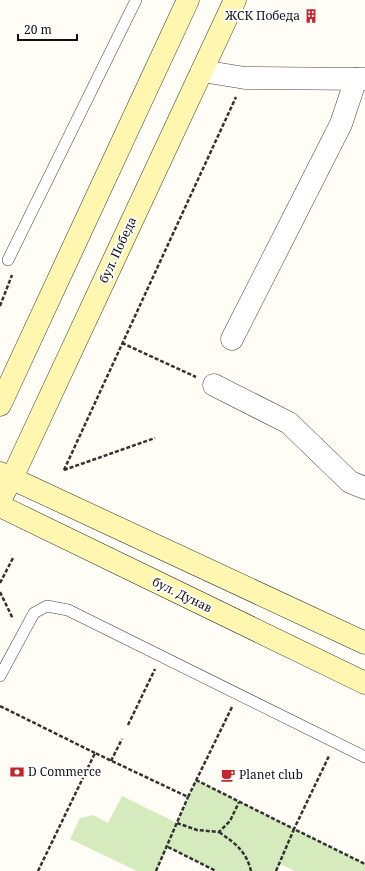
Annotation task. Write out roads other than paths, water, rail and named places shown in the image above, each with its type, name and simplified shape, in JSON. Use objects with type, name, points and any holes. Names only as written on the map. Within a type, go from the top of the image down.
[{"type":"main road","points":[[0,405],[188,0]]},
{"type":"main road","name":"бул. Победа","points":[[0,500],[6,475],[235,0]]},
{"type":"main road","points":[[6,475],[365,643]]},
{"type":"main road","name":"бул. Дунав","points":[[0,506],[365,683]]},
{"type":"street","points":[[202,70],[245,78],[361,79],[341,124],[232,339]]},
{"type":"street","points":[[214,385],[289,423],[350,482],[365,488]]},
{"type":"lane","points":[[8,260],[136,0]]},
{"type":"lane","points":[[0,676],[34,613],[47,606],[68,610],[238,696],[365,757]]},
{"type":"place","name":"ЖСК Победа","points":[[311,16]]},
{"type":"place","name":"D Commerce","points":[[17,772]]},
{"type":"place","name":"Planet club","points":[[228,775]]}]
